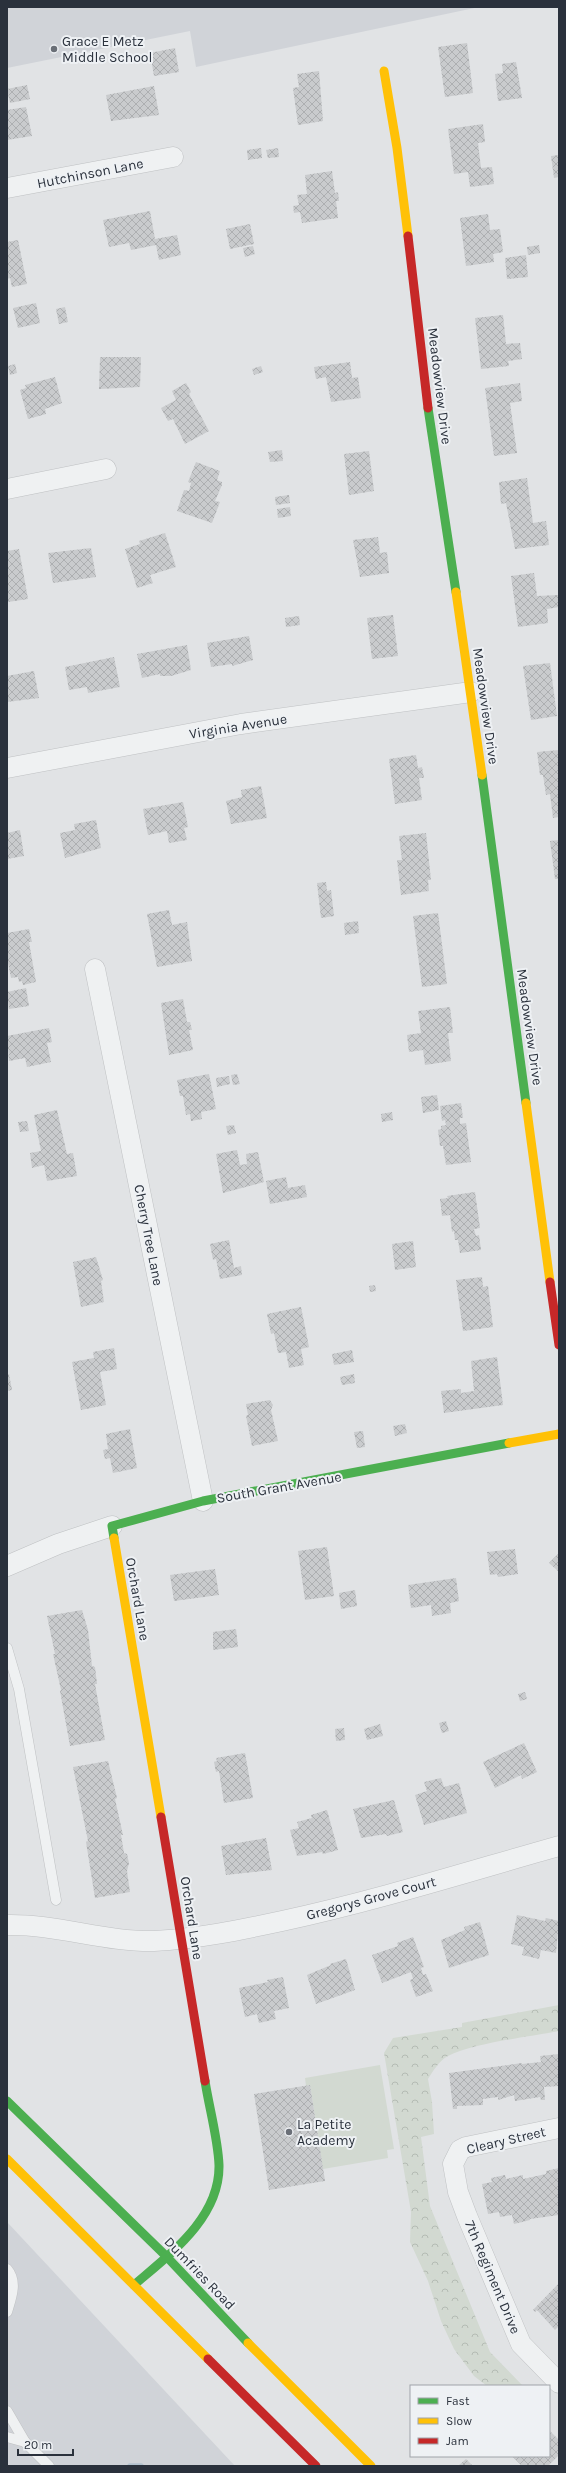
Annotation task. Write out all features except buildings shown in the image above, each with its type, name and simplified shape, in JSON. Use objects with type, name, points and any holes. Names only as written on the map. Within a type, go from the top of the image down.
[{"type":"street","name":"Meadowview Drive","points":[[384,71],[397,148],[433,446],[470,692],[559,1345]]},
{"type":"street","name":"Hutchinson Lane","points":[[7,188],[173,157]]},
{"type":"street","points":[[7,489],[106,469]]},
{"type":"street","name":"Virginia Avenue","points":[[7,768],[241,724],[470,692]]},
{"type":"street","name":"Cherry Tree Lane","points":[[95,968],[203,1501]]},
{"type":"street","name":"South Grant Avenue","points":[[7,1566],[58,1544],[112,1526],[203,1501],[559,1434]]},
{"type":"street","name":"Orchard Lane","points":[[112,1526],[219,2165],[215,2197],[201,2222],[134,2285]]},
{"type":"street","name":"Gregorys Grove Court","points":[[7,1924],[50,1927],[152,1941],[181,1938],[255,1926],[327,1911],[559,1846]]},
{"type":"street","name":"Dumfries Road","points":[[7,2101],[166,2256],[285,2381],[371,2466]]},
{"type":"street","name":"Cleary Street","points":[[455,2157],[466,2147],[559,2128]]},
{"type":"street","name":"7th Regiment Drive","points":[[455,2157],[454,2169],[458,2192],[514,2327],[525,2349],[559,2383]]},
{"type":"street","points":[[7,2160],[316,2466]]},
{"type":"lane","points":[[7,1648],[19,1690],[56,1900]]},
{"type":"lane","points":[[7,2269],[13,2280],[13,2291],[7,2312]]},
{"type":"lane","points":[[7,2411],[25,2442],[49,2466]]},
{"type":"lane","points":[[7,2437],[25,2442]]},
{"type":"shaded area","name":"Grace E Metz Middle School","points":[[7,7],[479,7],[196,67],[190,31],[7,68]]},
{"type":"shaded area","points":[[7,2222],[235,2466],[7,2466]]},
{"type":"green space","points":[[559,2005],[559,2031],[472,2047],[448,2056],[436,2066],[428,2079],[432,2102],[434,2134],[421,2137],[430,2206],[490,2352],[522,2385],[486,2385],[474,2376],[454,2349],[441,2321],[428,2281],[410,2242],[411,2212],[384,2053],[393,2038],[462,2027],[462,2023]]},
{"type":"green space","points":[[380,2065],[394,2149],[387,2150],[388,2158],[323,2169],[310,2085],[306,2086],[305,2078]]},
{"type":"waterway","points":[[130,2466],[141,2466]]},
{"type":"traffic: fast","points":[[428,408],[456,592]]},
{"type":"traffic: fast","points":[[482,775],[526,1103]]},
{"type":"traffic: fast","points":[[114,1538],[112,1526],[203,1501],[509,1443]]},
{"type":"traffic: fast","points":[[134,2285],[163,2261],[190,2233],[202,2218],[211,2202],[217,2184],[219,2165],[205,2081]]},
{"type":"traffic: fast","points":[[7,2101],[166,2256],[248,2343]]},
{"type":"traffic: slow","points":[[384,71],[397,148],[408,236]]},
{"type":"traffic: slow","points":[[456,592],[482,775]]},
{"type":"traffic: slow","points":[[526,1103],[550,1282]]},
{"type":"traffic: slow","points":[[509,1443],[559,1434]]},
{"type":"traffic: slow","points":[[114,1538],[161,1817]]},
{"type":"traffic: slow","points":[[7,2159],[208,2359]]},
{"type":"traffic: slow","points":[[248,2343],[371,2466]]},
{"type":"traffic: jam","points":[[408,236],[428,408]]},
{"type":"traffic: jam","points":[[550,1282],[559,1345]]},
{"type":"traffic: jam","points":[[161,1817],[205,2081]]},
{"type":"traffic: jam","points":[[208,2359],[316,2466]]},
{"type":"place","name":"Grace E Metz Middle School","points":[[54,49]]},
{"type":"place","name":"La Petite Academy","points":[[289,2132]]}]
